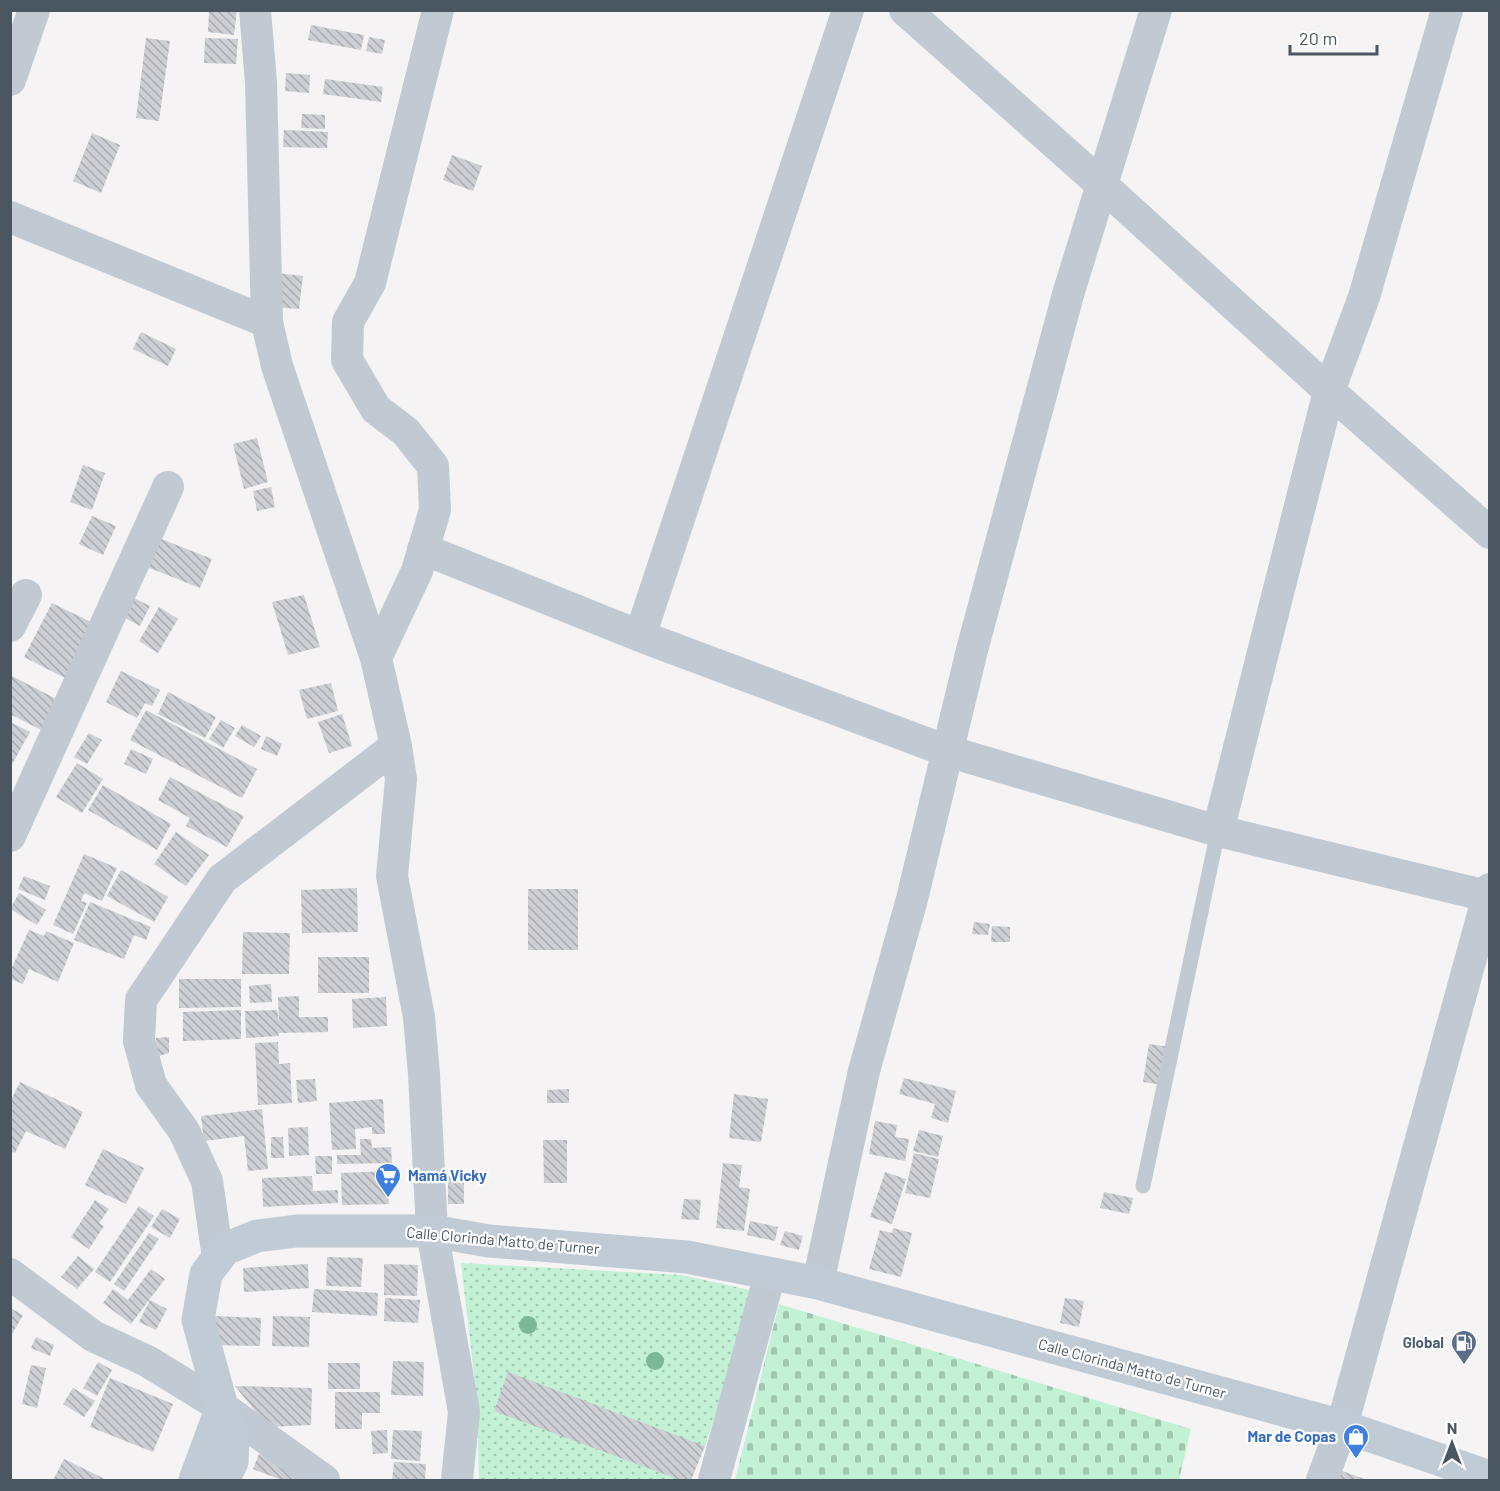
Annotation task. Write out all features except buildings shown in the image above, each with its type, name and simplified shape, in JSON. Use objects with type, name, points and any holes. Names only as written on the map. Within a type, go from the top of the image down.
[{"type":"street","points":[[10,80],[34,10]]},
{"type":"street","points":[[255,10],[261,82],[267,322],[277,366],[376,658],[401,779],[392,876],[419,1017],[432,1232],[464,1412],[457,1480]]},
{"type":"street","points":[[376,658],[417,572],[435,510],[433,466],[406,432],[376,409],[347,360],[348,322],[370,283],[438,10]]},
{"type":"street","points":[[640,636],[848,10]]},
{"type":"street","points":[[905,10],[1490,533]]},
{"type":"street","points":[[818,1283],[864,1071],[912,899],[972,650],[1069,291],[1155,10]]},
{"type":"street","points":[[1218,831],[1329,391],[1364,297],[1447,10]]},
{"type":"street","points":[[10,217],[267,322]]},
{"type":"street","points":[[10,836],[168,487]]},
{"type":"street","points":[[423,549],[640,636],[947,751],[1218,831],[1488,892],[1342,1426],[1322,1480]]},
{"type":"street","points":[[10,626],[26,595]]},
{"type":"street","points":[[218,1258],[207,1181],[184,1131],[151,1085],[139,1041],[141,999],[222,879],[396,746]]},
{"type":"street","name":"Calle Clorinda Matto de Turner","points":[[223,1480],[232,1462],[233,1440],[198,1320],[206,1274],[225,1249],[257,1236],[297,1231],[432,1232],[489,1241],[687,1257],[818,1283],[1342,1426],[1490,1477]]},
{"type":"street","points":[[10,1274],[93,1336],[147,1360],[222,1407],[324,1480]]},
{"type":"street","points":[[714,1480],[770,1274]]},
{"type":"street","points":[[195,1480],[222,1407]]},
{"type":"lane","points":[[1143,1186],[1218,831]]},
{"type":"green space","points":[[461,1263],[681,1275],[755,1291],[705,1446],[691,1480],[479,1480],[477,1400]]},
{"type":"green space","points":[[779,1304],[1191,1429],[1179,1480],[735,1480]]},
{"type":"place","name":"Mamá Vicky","points":[[388,1199]]},
{"type":"place","name":"Global","points":[[1464,1366]]},
{"type":"place","name":"Mar de Copas","points":[[1356,1460]]}]
